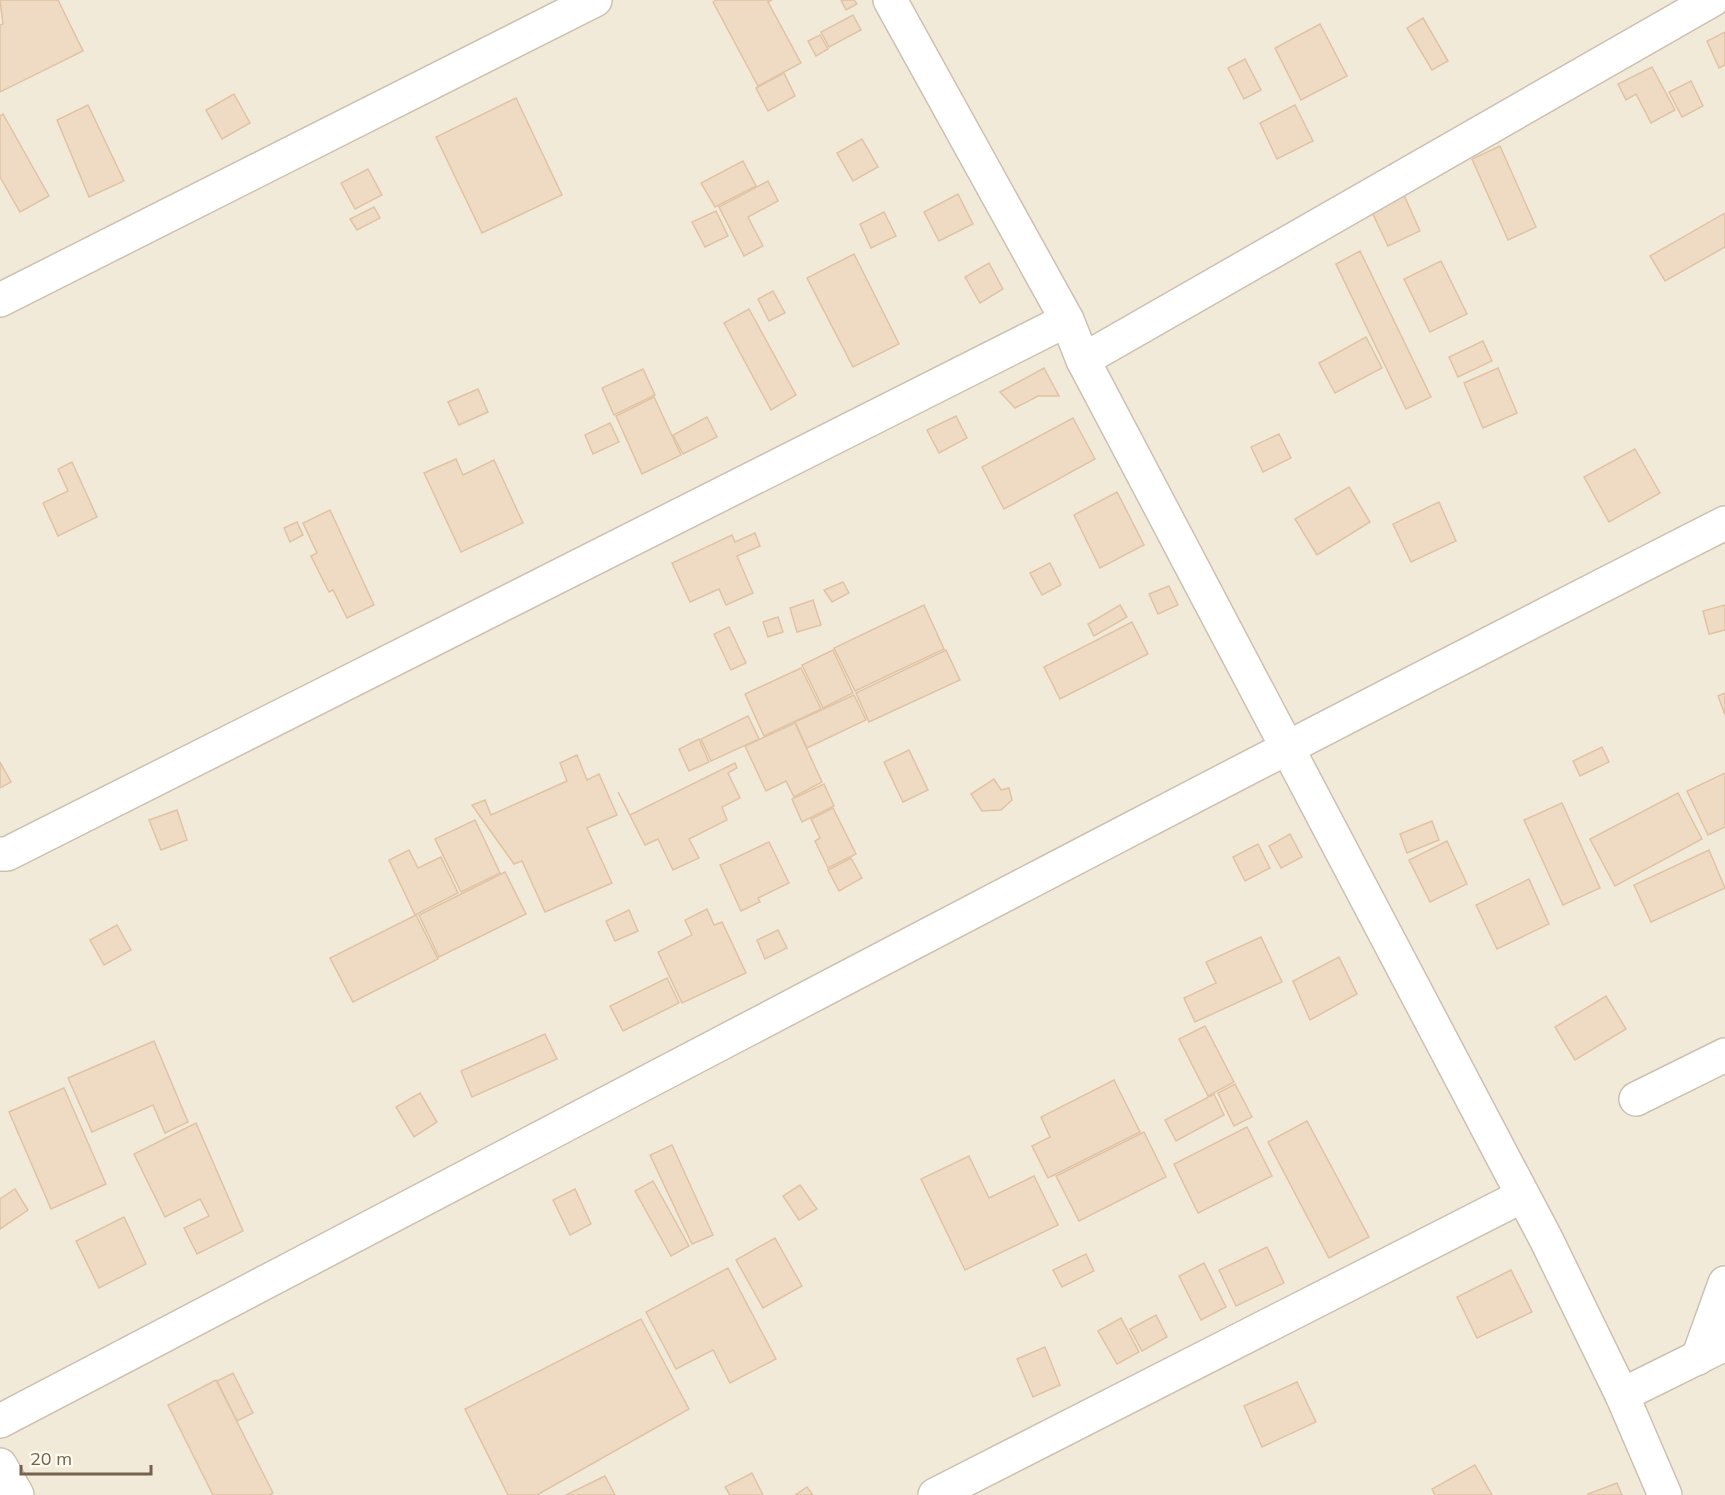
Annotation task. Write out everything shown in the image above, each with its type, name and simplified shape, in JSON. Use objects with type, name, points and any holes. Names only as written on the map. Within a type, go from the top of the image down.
[{"type":"street","points":[[0,300],[595,0]]},
{"type":"street","points":[[890,0],[1067,320],[1083,360],[1522,1196],[1622,1395],[1665,1495]]},
{"type":"street","points":[[1083,360],[1712,0]]},
{"type":"street","points":[[0,854],[28,843],[1067,320]]},
{"type":"street","points":[[0,1421],[1285,747],[1725,523]]},
{"type":"street","points":[[1636,1099],[1725,1055]]},
{"type":"street","points":[[935,1495],[1522,1196]]},
{"type":"street","points":[[1622,1395],[1711,1351],[1725,1283]]},
{"type":"street","points":[[0,1465],[17,1495]]},
{"type":"shaded area","points":[[0,0],[1725,0],[1725,1495],[0,1495]]},
{"type":"building","points":[[0,0],[58,0],[83,51],[0,92],[0,25],[3,24]]},
{"type":"building","points":[[716,0],[772,0],[768,2],[801,63],[758,86],[713,2]]},
{"type":"building","points":[[841,0],[854,0],[857,4],[846,10]]},
{"type":"building","points":[[853,15],[861,30],[829,47],[821,32]]},
{"type":"building","points":[[1423,18],[1448,61],[1432,70],[1407,28]]},
{"type":"building","points":[[1320,24],[1347,76],[1301,100],[1275,48]]},
{"type":"building","points":[[1725,32],[1725,65],[1719,68],[1707,41]]},
{"type":"building","points":[[820,35],[828,49],[816,56],[808,41]]},
{"type":"building","points":[[1245,59],[1261,90],[1244,99],[1228,68]]},
{"type":"building","points":[[1652,67],[1675,110],[1651,123],[1636,94],[1626,100],[1618,84]]},
{"type":"building","points":[[784,73],[795,96],[768,111],[756,88]]},
{"type":"building","points":[[1691,81],[1703,106],[1682,117],[1669,92]]},
{"type":"building","points":[[234,94],[250,123],[222,139],[206,110]]},
{"type":"building","points":[[516,98],[562,195],[482,233],[436,137]]},
{"type":"building","points":[[88,105],[124,181],[89,197],[57,120]]},
{"type":"building","points":[[1295,105],[1313,141],[1277,159],[1260,123]]},
{"type":"building","points":[[3,114],[49,196],[20,212],[0,177],[0,116]]},
{"type":"building","points":[[862,139],[878,167],[853,181],[837,153]]},
{"type":"building","points":[[1500,146],[1536,227],[1508,240],[1472,159]]},
{"type":"building","points":[[743,161],[756,186],[715,207],[701,183]]},
{"type":"building","points":[[368,169],[382,195],[355,209],[341,183]]},
{"type":"building","points":[[768,181],[778,201],[748,217],[763,246],[744,256],[719,207]]},
{"type":"building","points":[[958,194],[973,224],[939,241],[924,212]]},
{"type":"building","points":[[1404,195],[1420,231],[1388,246],[1371,210]]},
{"type":"building","points":[[374,207],[380,218],[357,230],[350,219]]},
{"type":"building","points":[[716,211],[728,236],[705,247],[692,222]]},
{"type":"building","points":[[884,212],[896,236],[871,248],[860,224]]},
{"type":"building","points":[[1725,213],[1725,247],[1665,281],[1650,256]]},
{"type":"building","points":[[1360,251],[1431,397],[1406,409],[1336,264]]},
{"type":"building","points":[[854,254],[899,344],[853,367],[807,278]]},
{"type":"building","points":[[1441,261],[1467,314],[1430,332],[1404,279]]},
{"type":"building","points":[[989,263],[1003,289],[980,303],[965,277]]},
{"type":"building","points":[[773,291],[785,313],[769,321],[758,299]]},
{"type":"building","points":[[749,309],[796,395],[771,410],[724,323]]},
{"type":"building","points":[[1366,337],[1382,368],[1335,393],[1319,363]]},
{"type":"building","points":[[1483,341],[1492,361],[1458,377],[1449,357]]},
{"type":"building","points":[[1044,368],[1059,396],[1038,396],[1015,408],[1000,392]]},
{"type":"building","points":[[1498,368],[1517,413],[1483,428],[1464,383]]},
{"type":"building","points":[[643,369],[655,395],[614,415],[602,388]]},
{"type":"building","points":[[478,389],[488,412],[459,425],[448,402]]},
{"type":"building","points":[[654,397],[681,455],[642,474],[616,416]]},
{"type":"building","points":[[956,416],[967,438],[939,453],[927,430]]},
{"type":"building","points":[[707,417],[717,437],[683,454],[673,435]]},
{"type":"building","points":[[1073,418],[1095,459],[1004,509],[982,467]]},
{"type":"building","points":[[610,423],[619,442],[593,454],[585,435]]},
{"type":"building","points":[[1279,434],[1291,458],[1263,472],[1251,447]]},
{"type":"building","points":[[1635,449],[1660,493],[1609,522],[1584,477]]},
{"type":"building","points":[[456,459],[463,475],[494,460],[523,523],[461,552],[424,473]]},
{"type":"building","points":[[72,462],[97,517],[58,536],[43,503],[68,491],[58,469]]},
{"type":"building","points":[[1349,487],[1370,522],[1317,555],[1295,519]]},
{"type":"building","points":[[1117,492],[1144,545],[1100,568],[1074,515]]},
{"type":"building","points":[[1439,502],[1456,541],[1411,562],[1393,524]]},
{"type":"building","points":[[330,510],[374,605],[347,618],[333,590],[329,592],[311,556],[317,553],[303,523]]},
{"type":"building","points":[[297,522],[303,535],[290,542],[284,528]]},
{"type":"building","points":[[755,533],[760,546],[737,556],[753,593],[726,605],[719,589],[690,602],[672,563],[732,535],[735,542]]},
{"type":"building","points":[[1050,563],[1061,585],[1042,595],[1030,573]]},
{"type":"building","points":[[843,582],[849,593],[832,602],[824,590]]},
{"type":"building","points":[[1169,586],[1178,605],[1158,614],[1149,594]]},
{"type":"building","points":[[813,600],[821,625],[797,632],[790,608]]},
{"type":"building","points":[[924,605],[944,649],[855,691],[834,648]]},
{"type":"building","points":[[1120,605],[1127,617],[1094,636],[1088,624]]},
{"type":"building","points":[[1725,605],[1725,630],[1709,634],[1703,611]]},
{"type":"building","points":[[778,617],[783,632],[768,637],[763,622]]},
{"type":"building","points":[[1132,622],[1148,654],[1060,699],[1044,667]]},
{"type":"building","points":[[729,627],[746,663],[731,670],[714,634]]},
{"type":"building","points":[[833,650],[853,693],[823,708],[802,665]]},
{"type":"building","points":[[946,650],[960,680],[869,722],[856,693]]},
{"type":"building","points":[[801,668],[821,709],[764,736],[745,694]]},
{"type":"building","points":[[1725,693],[1725,715],[1718,696]]},
{"type":"building","points":[[854,695],[866,720],[807,748],[795,722]]},
{"type":"building","points":[[748,716],[759,739],[711,761],[701,739]]},
{"type":"building","points":[[795,723],[822,782],[794,797],[786,781],[766,791],[745,746]]},
{"type":"building","points":[[699,739],[709,762],[689,771],[679,749]]},
{"type":"building","points":[[1602,747],[1609,762],[1580,776],[1573,761]]},
{"type":"building","points":[[909,750],[928,790],[903,802],[884,762]]},
{"type":"building","points":[[577,755],[587,780],[599,774],[617,815],[587,828],[612,883],[545,912],[522,861],[514,864],[472,805],[485,800],[491,815],[567,781],[560,763]]},
{"type":"building","points":[[0,762],[11,782],[0,788]]},
{"type":"building","points":[[735,763],[737,768],[728,773],[740,798],[722,807],[727,820],[689,839],[699,858],[673,870],[658,839],[645,845],[618,792],[630,815]]},
{"type":"building","points":[[1725,773],[1725,827],[1708,835],[1687,791]]},
{"type":"building","points":[[994,779],[1001,790],[1009,788],[1012,800],[1001,810],[982,811],[971,794]]},
{"type":"building","points":[[824,784],[834,806],[802,822],[792,799]]},
{"type":"building","points":[[1678,793],[1702,839],[1615,886],[1590,839]]},
{"type":"building","points":[[1562,803],[1600,888],[1563,905],[1524,820]]},
{"type":"building","points":[[833,808],[856,854],[828,868],[815,841],[820,838],[811,819]]},
{"type":"building","points":[[177,810],[187,840],[161,850],[149,820]]},
{"type":"building","points":[[475,820],[500,873],[461,892],[435,839]]},
{"type":"building","points":[[1432,821],[1439,840],[1407,853],[1400,834]]},
{"type":"building","points":[[1290,834],[1302,857],[1281,868],[1269,846]]},
{"type":"building","points":[[1447,841],[1467,884],[1430,902],[1409,860]]},
{"type":"building","points":[[769,842],[789,883],[758,898],[760,902],[741,911],[720,865]]},
{"type":"building","points":[[1258,844],[1270,868],[1245,881],[1233,857]]},
{"type":"building","points":[[409,850],[418,868],[441,857],[458,893],[415,915],[389,860]]},
{"type":"building","points":[[1709,850],[1725,888],[1651,922],[1634,885]]},
{"type":"building","points":[[851,858],[862,878],[839,891],[828,870]]},
{"type":"building","points":[[505,872],[526,914],[439,957],[419,915]]},
{"type":"building","points":[[1529,879],[1549,924],[1497,949],[1476,905]]},
{"type":"building","points":[[707,909],[714,925],[722,922],[746,973],[682,1003],[658,952],[692,935],[685,920]]},
{"type":"building","points":[[629,910],[638,931],[615,941],[606,921]]},
{"type":"building","points":[[416,915],[438,959],[353,1002],[330,958]]},
{"type":"building","points":[[117,925],[131,950],[104,965],[90,940]]},
{"type":"building","points":[[778,930],[787,948],[765,959],[757,940]]},
{"type":"building","points":[[1261,937],[1282,982],[1195,1022],[1184,998],[1216,983],[1206,962]]},
{"type":"building","points":[[1339,957],[1357,994],[1310,1020],[1293,981]]},
{"type":"building","points":[[667,978],[679,1003],[623,1031],[610,1006]]},
{"type":"building","points":[[1606,996],[1626,1029],[1575,1060],[1555,1027]]},
{"type":"building","points":[[1205,1026],[1234,1082],[1208,1096],[1179,1039]]},
{"type":"building","points":[[545,1034],[557,1059],[472,1097],[461,1071]]},
{"type":"building","points":[[154,1041],[188,1122],[165,1133],[153,1105],[92,1132],[68,1078]]},
{"type":"building","points":[[1114,1080],[1140,1132],[1048,1178],[1032,1146],[1050,1137],[1041,1117]]},
{"type":"building","points":[[1235,1084],[1252,1117],[1234,1126],[1218,1093]]},
{"type":"building","points":[[64,1088],[106,1184],[51,1209],[9,1112]]},
{"type":"building","points":[[420,1093],[437,1122],[414,1137],[396,1107]]},
{"type":"building","points":[[1214,1094],[1224,1115],[1176,1141],[1165,1120]]},
{"type":"building","points":[[1307,1121],[1369,1237],[1329,1258],[1268,1142]]},
{"type":"building","points":[[196,1123],[243,1231],[197,1254],[184,1228],[209,1216],[200,1199],[165,1217],[134,1154]]},
{"type":"building","points":[[1247,1127],[1272,1176],[1198,1213],[1174,1164]]},
{"type":"building","points":[[1144,1132],[1166,1177],[1079,1221],[1056,1176]]},
{"type":"building","points":[[672,1145],[713,1235],[692,1244],[650,1155]]},
{"type":"building","points":[[969,1156],[989,1198],[1034,1176],[1058,1225],[965,1270],[921,1179]]},
{"type":"building","points":[[653,1181],[689,1246],[671,1256],[635,1191]]},
{"type":"building","points":[[800,1185],[817,1209],[799,1220],[783,1196]]},
{"type":"building","points":[[15,1189],[28,1210],[0,1229],[0,1199]]},
{"type":"building","points":[[575,1189],[591,1224],[570,1235],[553,1200]]},
{"type":"building","points":[[124,1217],[146,1264],[99,1288],[76,1241]]},
{"type":"building","points":[[775,1238],[802,1286],[763,1308],[736,1260]]},
{"type":"building","points":[[1267,1247],[1284,1283],[1236,1306],[1219,1270]]},
{"type":"building","points":[[1086,1254],[1094,1271],[1062,1287],[1053,1270]]},
{"type":"building","points":[[1204,1263],[1226,1307],[1201,1320],[1179,1276]]},
{"type":"building","points":[[728,1268],[776,1359],[730,1383],[713,1350],[676,1369],[646,1312]]},
{"type":"building","points":[[1511,1270],[1532,1312],[1477,1338],[1457,1297]]},
{"type":"building","points":[[1156,1315],[1167,1337],[1142,1351],[1130,1329]]},
{"type":"building","points":[[1121,1318],[1139,1352],[1117,1364],[1098,1331]]},
{"type":"building","points":[[641,1319],[689,1409],[537,1495],[508,1495],[465,1409]]},
{"type":"building","points":[[1045,1347],[1060,1385],[1033,1397],[1017,1359]]},
{"type":"building","points":[[233,1373],[253,1413],[237,1421],[217,1381]]},
{"type":"building","points":[[216,1380],[273,1493],[269,1495],[213,1495],[168,1405]]},
{"type":"building","points":[[1297,1382],[1316,1422],[1262,1447],[1244,1406]]},
{"type":"building","points":[[1475,1465],[1492,1495],[1435,1495],[1432,1489]]},
{"type":"building","points":[[752,1473],[763,1495],[730,1495],[725,1487]]},
{"type":"building","points":[[605,1476],[615,1495],[566,1495]]},
{"type":"building","points":[[1617,1483],[1622,1495],[1588,1494]]},
{"type":"building","points":[[807,1487],[813,1495],[795,1495]]}]
